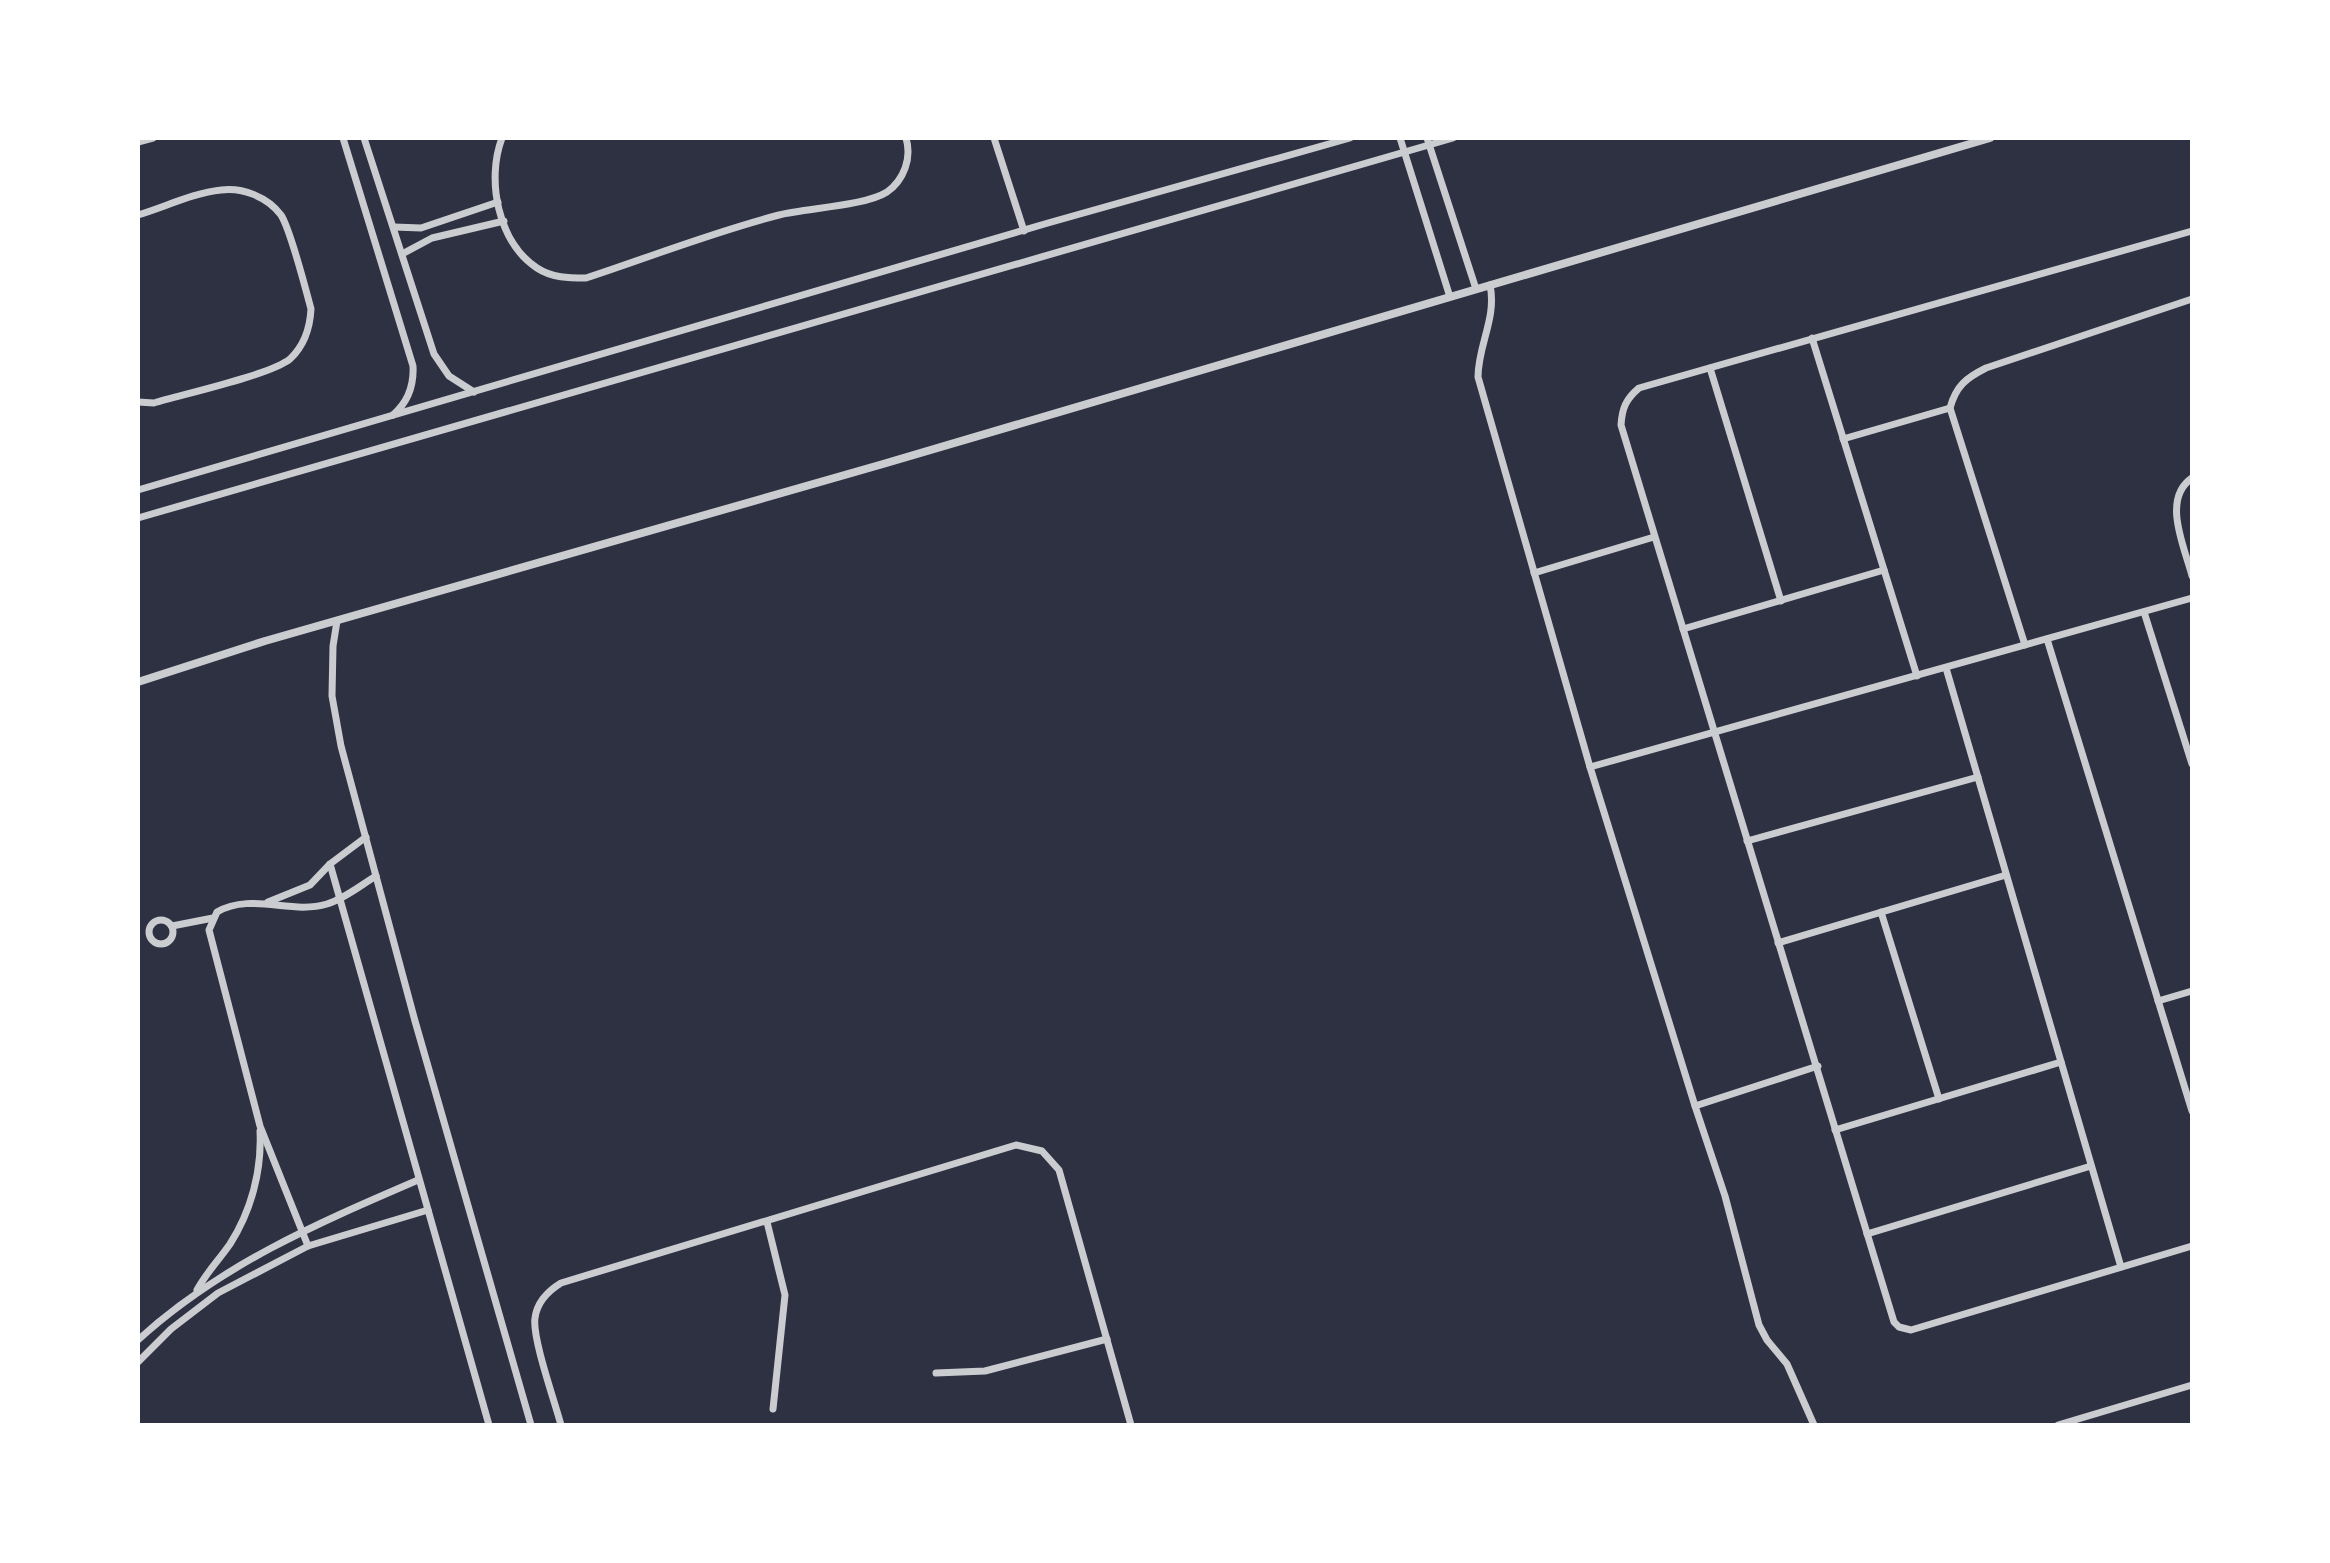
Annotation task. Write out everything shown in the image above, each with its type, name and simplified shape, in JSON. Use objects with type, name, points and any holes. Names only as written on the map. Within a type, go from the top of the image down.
[{"type":"street","points":[[138,142],[153,138]]},
{"type":"street","points":[[343,138],[413,366],[413,381],[408,396],[392,416]]},
{"type":"street","points":[[364,138],[438,362],[457,383],[474,392]]},
{"type":"street","points":[[502,138],[494,170],[498,202],[508,234],[521,255],[539,270],[562,278],[586,278],[779,215],[874,198],[888,191],[903,172],[910,149],[906,138]]},
{"type":"street","points":[[994,138],[1024,231]]},
{"type":"street","points":[[138,490],[1350,138]]},
{"type":"street","points":[[1400,138],[1450,297]]},
{"type":"street","points":[[138,518],[1428,142],[1453,138]]},
{"type":"street","points":[[138,682],[265,641],[1990,138]]},
{"type":"street","points":[[1428,142],[1476,289]]},
{"type":"street","points":[[138,215],[222,189],[256,195],[282,217],[311,309],[310,323],[299,349],[277,367],[154,403],[138,402]]},
{"type":"street","points":[[394,227],[421,228],[498,202]]},
{"type":"street","points":[[402,254],[432,238],[504,221]]},
{"type":"street","points":[[2192,231],[1639,388],[1628,397],[1622,410],[1621,425],[1894,1322],[1911,1330],[2192,1246]]},
{"type":"street","points":[[1490,285],[1492,315],[1478,377],[1590,767],[1725,1196],[1759,1325],[1787,1364],[1814,1425]]},
{"type":"street","points":[[2025,645],[1950,408],[1955,391],[1968,376],[1986,368],[2192,299]]},
{"type":"street","points":[[1812,338],[1917,676]]},
{"type":"street","points":[[1710,368],[1781,601]]},
{"type":"street","points":[[1843,439],[1950,408]]},
{"type":"street","points":[[2192,478],[2183,486],[2177,501],[2177,517],[2192,576]]},
{"type":"street","points":[[1534,573],[1654,537]]},
{"type":"street","points":[[1683,629],[1884,570]]},
{"type":"street","points":[[1590,767],[2192,598]]},
{"type":"street","points":[[2144,612],[2192,764]]},
{"type":"street","points":[[337,621],[332,696],[341,746],[531,1425]]},
{"type":"street","points":[[2047,639],[2192,1111]]},
{"type":"street","points":[[1946,668],[2121,1267]]},
{"type":"street","points":[[1747,841],[1978,777]]},
{"type":"street","points":[[266,903],[310,885],[330,864],[366,837]]},
{"type":"street","points":[[330,864],[489,1425]]},
{"type":"street","points":[[1778,943],[2006,875]]},
{"type":"street","points":[[308,1246],[260,1126],[210,937],[213,918],[217,912],[232,905],[317,905],[339,898],[376,876]]},
{"type":"street","points":[[1881,912],[1939,1099]]},
{"type":"street","points":[[138,928],[164,920],[172,926],[213,918]]},
{"type":"street","points":[[151,924],[150,938],[163,944],[171,940],[172,926]]},
{"type":"street","points":[[2158,1001],[2192,991]]},
{"type":"street","points":[[1835,1130],[2061,1062]]},
{"type":"street","points":[[1695,1106],[1818,1066]]},
{"type":"street","points":[[196,1292],[229,1246],[246,1214],[258,1171],[260,1126]]},
{"type":"street","points":[[561,1425],[535,1329],[535,1318],[543,1297],[561,1283],[1016,1145],[1042,1151],[1059,1170],[1131,1425]]},
{"type":"street","points":[[1867,1234],[2091,1166]]},
{"type":"street","points":[[138,1340],[196,1292],[300,1231],[418,1180]]},
{"type":"street","points":[[138,1362],[171,1329],[218,1293],[308,1246],[428,1210]]},
{"type":"street","points":[[767,1222],[785,1295],[773,1409]]},
{"type":"street","points":[[936,1373],[985,1371],[1107,1339]]},
{"type":"street","points":[[2058,1425],[2192,1385]]}]
